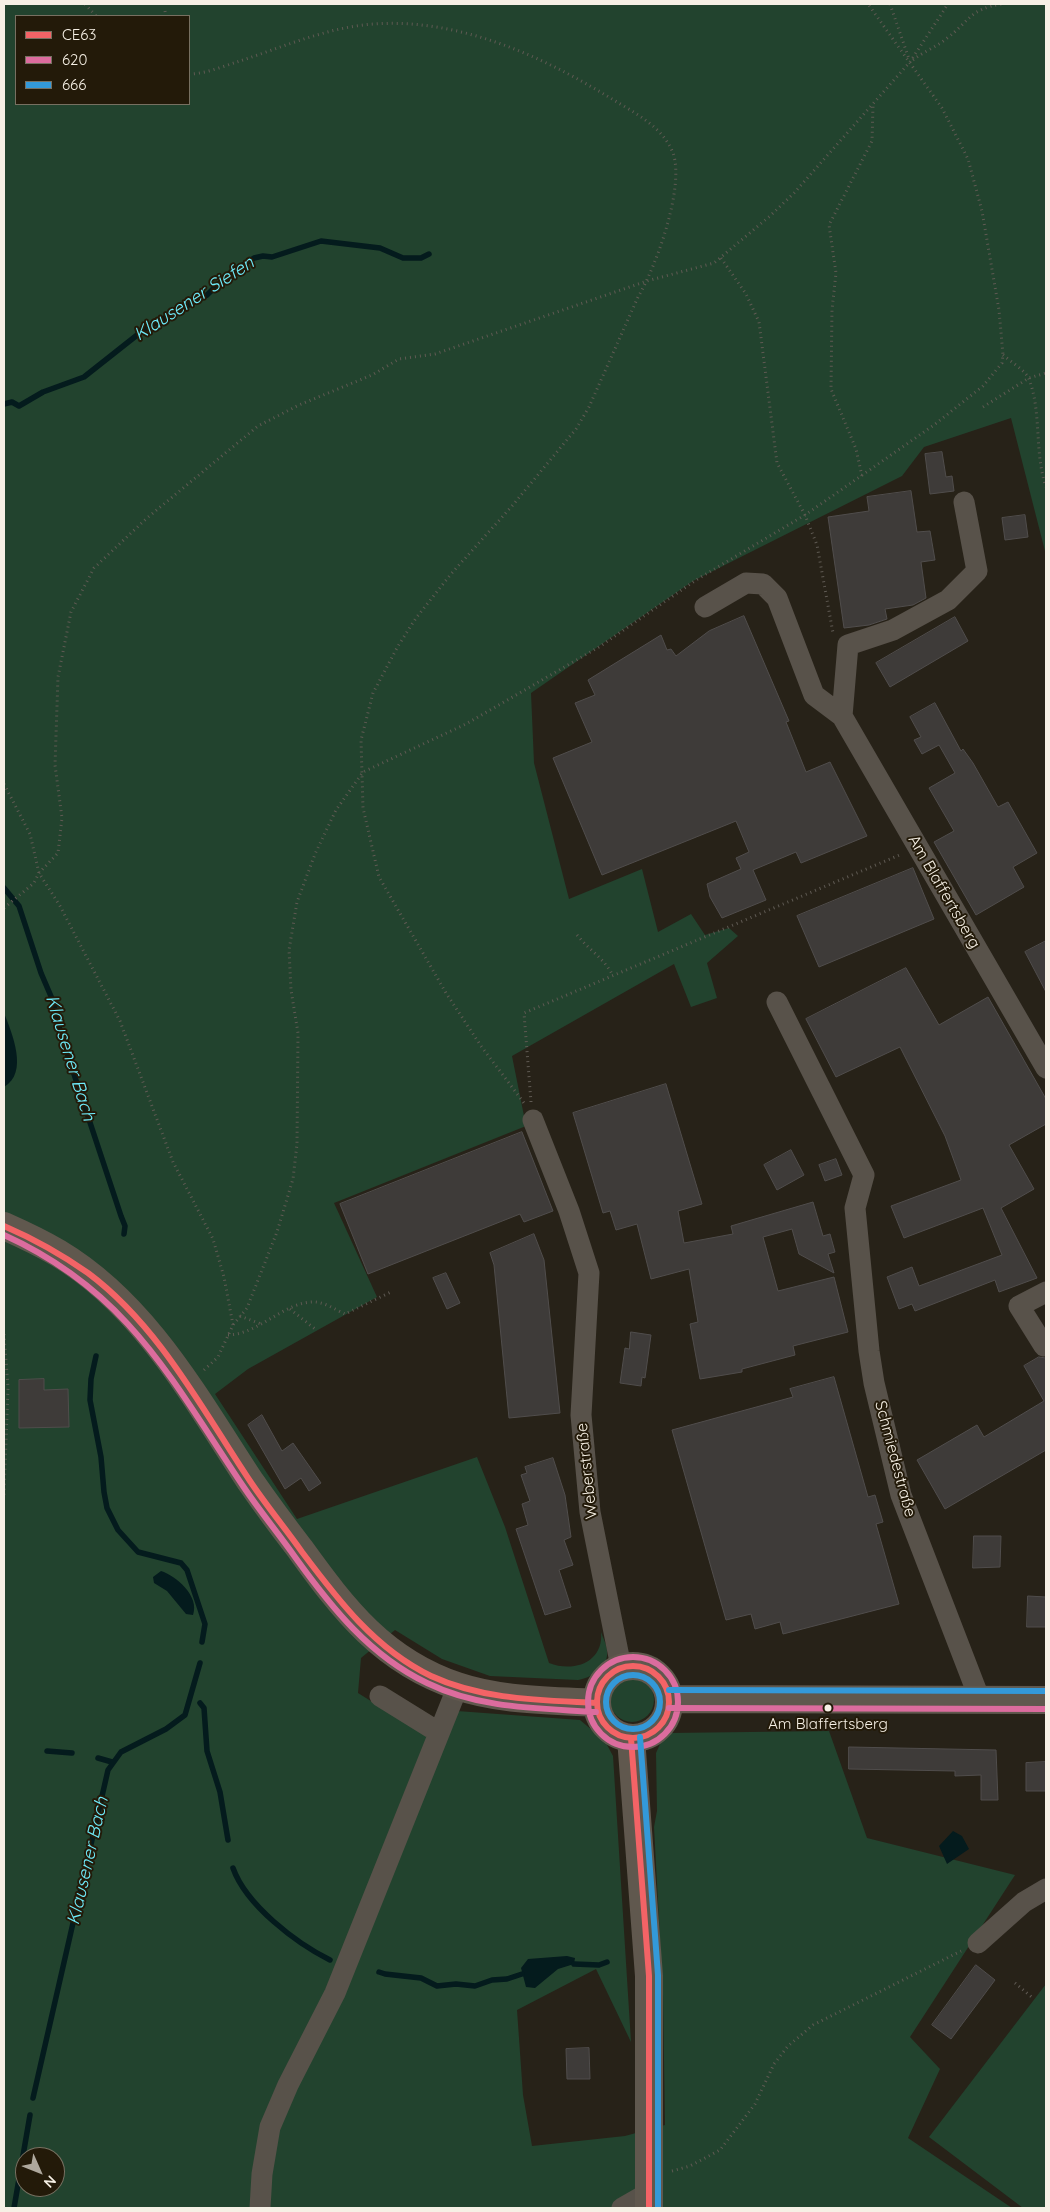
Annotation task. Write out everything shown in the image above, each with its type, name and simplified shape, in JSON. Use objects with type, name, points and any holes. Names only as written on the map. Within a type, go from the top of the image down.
[{"type":"main road","points":[[4,1226],[59,1253],[92,1278],[119,1302],[152,1338],[188,1385],[252,1484],[342,1606],[388,1651],[418,1669],[458,1686],[524,1698],[596,1703]]},
{"type":"main road","points":[[640,1666],[657,1674],[667,1690],[669,1699],[668,1711],[663,1722],[654,1731],[643,1736],[631,1738],[611,1731],[603,1723],[596,1703],[598,1691],[603,1681],[621,1667],[640,1666]]},
{"type":"main road","points":[[669,1699],[1046,1700]]},
{"type":"main road","points":[[631,1738],[648,1976],[650,2193]]},
{"type":"street","points":[[842,716],[848,645],[893,630],[948,600],[977,571],[964,502]]},
{"type":"street","points":[[705,607],[746,583],[763,584],[777,598],[814,695],[842,716]]},
{"type":"street","name":"Am Blaffertsberg","points":[[842,716],[1046,1068]]},
{"type":"street","name":"Schmiedestraße","points":[[777,1002],[864,1175],[855,1208],[869,1351],[901,1495],[980,1700]]},
{"type":"street","name":"Weberstraße","points":[[533,1120],[569,1211],[589,1273],[581,1415],[590,1512],[621,1667]]},
{"type":"street","points":[[1044,1346],[1019,1306],[1046,1292]]},
{"type":"street","points":[[260,2208],[262,2174],[270,2127],[288,2085],[335,1993],[458,1686]]},
{"type":"street","points":[[380,1696],[430,1727],[440,1730]]},
{"type":"street","points":[[978,1943],[1024,1902],[1046,1889]]},
{"type":"street","points":[[622,2208],[650,2193]]},
{"type":"path","points":[[85,4],[95,15]]},
{"type":"path","points":[[188,1385],[218,1356],[232,1324],[247,1308],[277,1232],[293,1178],[297,1144],[298,1033],[291,990],[289,950],[297,902],[330,822],[363,772],[466,724],[599,647],[696,580],[805,515],[862,476],[934,425],[983,386],[997,370],[1003,355],[999,310],[982,211],[968,159],[942,108],[868,4]]},
{"type":"path","points":[[890,4],[910,62]]},
{"type":"path","points":[[4,908],[34,883],[39,873],[58,853],[62,818],[55,765],[58,677],[71,612],[94,568],[147,518],[258,426],[299,405],[372,375],[399,359],[435,354],[647,281],[678,274],[721,258],[794,193],[873,105],[910,62],[948,4]]},
{"type":"path","points":[[910,62],[948,38],[974,12],[986,6],[1002,4]]},
{"type":"path","points":[[190,74],[227,65],[338,29],[375,24],[424,26],[500,44],[541,59],[587,84],[655,127],[673,152],[676,164],[668,224],[647,281],[589,407],[576,429],[416,618],[373,693],[361,740],[363,808],[379,877],[446,993],[481,1046],[520,1098],[533,1120]]},
{"type":"path","points":[[862,476],[856,449],[831,389],[832,310],[836,273],[829,225],[872,141],[873,105]]},
{"type":"path","points":[[721,258],[746,294],[758,322],[777,463],[805,515],[817,546],[832,627]]},
{"type":"path","points":[[1003,355],[1029,378],[1035,411],[1042,474],[1046,486]]},
{"type":"path","points":[[983,407],[1029,378],[1046,374]]},
{"type":"path","points":[[4,784],[30,834],[39,873],[60,906],[120,1021],[173,1162],[213,1239],[224,1277],[232,1324]]},
{"type":"path","points":[[529,1079],[524,1014],[919,847]]},
{"type":"path","points":[[577,935],[587,948],[607,964],[613,976]]},
{"type":"path","points":[[228,1335],[238,1334],[290,1309],[312,1302],[345,1314],[394,1291]]},
{"type":"path","points":[[290,1309],[315,1329]]},
{"type":"path","points":[[240,1316],[262,1324]]},
{"type":"path","points":[[4,1334],[8,1387],[4,1496]]},
{"type":"path","points":[[650,2193],[690,2166],[720,2150],[755,2104],[779,2058],[788,2046],[813,2025],[978,1943]]},
{"type":"path","points":[[1015,1983],[1034,1999]]},
{"type":"green space","points":[[4,4],[1046,4],[1046,555],[1011,418],[924,447],[902,476],[693,581],[531,693],[534,763],[569,899],[642,869],[658,932],[691,914],[705,935],[729,928],[738,936],[707,963],[717,998],[691,1007],[674,964],[512,1056],[526,1126],[334,1203],[377,1297],[248,1369],[215,1394],[297,1519],[477,1457],[505,1527],[549,1663],[568,1667],[586,1662],[598,1651],[601,1642],[601,1632],[607,1649],[605,1662],[598,1671],[578,1680],[490,1676],[442,1659],[395,1630],[361,1658],[358,1693],[430,1738],[457,1711],[580,1720],[605,1741],[613,1756],[631,2042],[596,1969],[517,2010],[523,2095],[532,2146],[625,2136],[665,2125],[663,1995],[654,1827],[657,1811],[656,1753],[661,1742],[669,1733],[829,1731],[867,1838],[1015,1875],[910,2037],[940,2069],[908,2138],[1012,2208],[4,2208]]},
{"type":"green space","points":[[632,1678],[644,1682],[650,1688],[654,1700],[650,1712],[644,1718],[632,1722],[620,1718],[614,1712],[610,1700],[614,1688],[620,1682]]},
{"type":"green space","points":[[1046,1984],[1046,2208],[1023,2208],[929,2137]]},
{"type":"water","points":[[4,1013],[14,1042],[17,1063],[12,1081],[4,1087]]},
{"type":"water","points":[[161,1571],[180,1582],[190,1594],[194,1608],[193,1615],[186,1614],[167,1591],[154,1583],[153,1577]]},
{"type":"water","points":[[953,1831],[962,1836],[969,1849],[947,1864],[939,1846]]},
{"type":"water","points":[[567,1956],[575,1958],[574,1964],[558,1969],[535,1988],[526,1987],[521,1968],[528,1959]]},
{"type":"building","points":[[942,452],[946,477],[952,476],[954,491],[930,494],[925,454]]},
{"type":"building","points":[[911,491],[917,532],[930,531],[935,560],[921,562],[926,598],[913,605],[885,609],[887,619],[869,625],[844,628],[828,517],[869,511],[867,497]]},
{"type":"building","points":[[1025,515],[1028,537],[1005,540],[1002,518]]},
{"type":"building","points":[[744,616],[789,721],[786,722],[806,772],[830,762],[867,836],[801,863],[796,852],[753,870],[766,900],[722,918],[710,897],[707,884],[741,869],[736,858],[749,852],[736,821],[602,875],[553,758],[592,742],[575,703],[595,695],[588,680],[661,635],[667,650],[671,649],[676,656],[709,631]]},
{"type":"building","points":[[955,617],[968,641],[890,687],[876,663]]},
{"type":"building","points":[[935,703],[961,751],[963,749],[973,763],[998,807],[1008,802],[1037,853],[1013,867],[1024,887],[976,915],[934,842],[954,831],[929,788],[955,773],[939,745],[922,754],[914,740],[921,737],[910,717]]},
{"type":"building","points":[[913,868],[934,919],[819,967],[797,916]]},
{"type":"building","points":[[1046,941],[1046,992],[1025,952]]},
{"type":"building","points":[[906,968],[939,1025],[988,997],[1046,1099],[1046,1124],[1009,1145],[1034,1189],[1001,1208],[1037,1278],[999,1292],[995,1280],[915,1311],[912,1304],[899,1309],[887,1277],[912,1267],[919,1286],[1002,1255],[983,1208],[904,1238],[891,1206],[961,1180],[945,1136],[900,1047],[836,1077],[806,1019]]},
{"type":"building","points":[[666,1084],[702,1204],[678,1211],[684,1243],[733,1234],[731,1226],[813,1202],[823,1236],[830,1234],[835,1252],[828,1254],[834,1273],[799,1254],[792,1229],[763,1237],[778,1291],[834,1277],[848,1332],[793,1346],[795,1355],[742,1369],[742,1372],[700,1379],[690,1324],[698,1322],[689,1269],[651,1279],[637,1224],[616,1230],[610,1211],[603,1213],[573,1113]]},
{"type":"building","points":[[522,1132],[553,1211],[524,1222],[520,1214],[368,1274],[340,1204]]},
{"type":"building","points":[[791,1150],[804,1175],[777,1190],[764,1165]]},
{"type":"building","points":[[836,1159],[842,1175],[825,1181],[819,1165]]},
{"type":"building","points":[[534,1234],[544,1260],[560,1413],[509,1418],[494,1265],[490,1253]]},
{"type":"building","points":[[446,1273],[460,1303],[447,1309],[433,1278]]},
{"type":"building","points":[[631,1332],[651,1335],[645,1378],[642,1377],[641,1386],[620,1383],[625,1348],[629,1349]]},
{"type":"building","points":[[1039,1357],[1046,1358],[1046,1450],[945,1509],[917,1460],[977,1425],[984,1437],[1044,1401],[1024,1366]]},
{"type":"building","points":[[834,1377],[868,1497],[875,1495],[883,1522],[876,1524],[899,1604],[783,1634],[780,1622],[755,1629],[751,1614],[726,1620],[672,1430],[793,1397],[790,1389]]},
{"type":"building","points":[[44,1379],[44,1390],[68,1389],[69,1427],[19,1428],[19,1380]]},
{"type":"building","points":[[262,1415],[282,1451],[293,1443],[321,1483],[309,1491],[301,1478],[285,1489],[248,1425]]},
{"type":"building","points":[[553,1458],[565,1495],[571,1537],[564,1540],[573,1565],[559,1570],[571,1607],[545,1615],[516,1529],[528,1525],[522,1504],[530,1501],[521,1475],[527,1473],[525,1467]]},
{"type":"building","points":[[974,1536],[1001,1536],[1000,1567],[973,1568]]},
{"type":"building","points":[[1028,1596],[1046,1597],[1046,1627],[1027,1627]]},
{"type":"building","points":[[849,1747],[996,1750],[998,1800],[981,1800],[981,1775],[955,1776],[955,1771],[849,1769]]},
{"type":"building","points":[[1046,1762],[1046,1791],[1026,1791],[1026,1763]]},
{"type":"building","points":[[976,1965],[995,1980],[951,2039],[932,2025]]},
{"type":"building","points":[[589,2048],[590,2079],[567,2079],[566,2049]]},
{"type":"waterway","name":"Klausener Siefen","points":[[4,404],[12,402],[19,406],[43,392],[84,377],[146,328],[207,295],[217,285],[226,280],[230,273],[254,258],[272,257],[321,241],[380,248],[403,258],[421,258],[429,254]]},
{"type":"waterway","name":"Klausener Bach","points":[[4,888],[19,906],[41,973],[53,1001],[61,1035],[125,1226],[124,1234]]},
{"type":"waterway","name":"Klausener Bach","points":[[96,1356],[91,1379],[90,1400],[101,1457],[107,1508],[118,1530],[138,1552],[181,1563],[187,1570],[205,1624],[202,1642]]},
{"type":"waterway","name":"Klausener Bach","points":[[33,2098],[108,1770],[121,1752],[166,1729],[185,1715],[200,1663]]},
{"type":"waterway","points":[[200,1703],[204,1708],[207,1751],[220,1792],[228,1840]]},
{"type":"waterway","points":[[47,1751],[72,1753]]},
{"type":"waterway","points":[[98,1758],[112,1762]]},
{"type":"waterway","points":[[233,1868],[249,1896],[260,1909],[302,1944],[330,1960]]},
{"type":"waterway","points":[[574,1964],[599,1965],[607,1962]]},
{"type":"waterway","points":[[379,1972],[421,1978],[437,1986],[456,1984],[475,1986],[492,1980],[507,1979],[522,1974]]},
{"type":"waterway","name":"Klausener Bach","points":[[14,2208],[30,2115]]},
{"type":"transit line","name":"CE63","points":[[4,1226],[68,1259],[113,1294],[137,1318],[178,1370],[256,1490],[316,1570],[359,1622],[392,1652],[431,1676],[471,1690],[512,1697],[596,1703]]},
{"type":"transit line","name":"620","points":[[4,1235],[47,1257],[84,1283],[115,1311],[143,1341],[193,1410],[249,1495],[309,1576],[353,1629],[387,1659],[427,1683],[447,1692],[468,1698],[510,1706],[596,1712]]},
{"type":"transit line","name":"620","points":[[633,1657],[650,1661],[665,1670],[674,1685],[678,1702],[674,1719],[665,1734],[650,1743],[633,1747],[616,1743],[601,1734],[592,1719],[588,1702],[592,1685],[601,1670],[616,1661],[633,1657]]},
{"type":"transit line","name":"CE63","points":[[633,1666],[653,1672],[663,1682],[669,1702],[663,1722],[653,1732],[633,1738],[613,1732],[603,1722],[597,1702],[603,1682],[613,1672],[633,1666]]},
{"type":"transit line","name":"666","points":[[628,1675],[638,1675],[648,1679],[656,1687],[660,1702],[656,1717],[648,1725],[638,1729],[628,1729],[618,1725],[610,1717],[606,1707],[606,1697],[610,1687],[618,1679],[628,1675]]},
{"type":"transit line","name":"666","points":[[669,1690],[1046,1691]]},
{"type":"transit line","name":"620","points":[[669,1708],[1046,1709]]},
{"type":"transit line","name":"666","points":[[640,1737],[658,1975],[658,2208]]},
{"type":"transit line","name":"CE63","points":[[631,1738],[649,1976],[649,2208]]},
{"type":"place","name":"Am Blaffertsberg","points":[[828,1708]]}]
